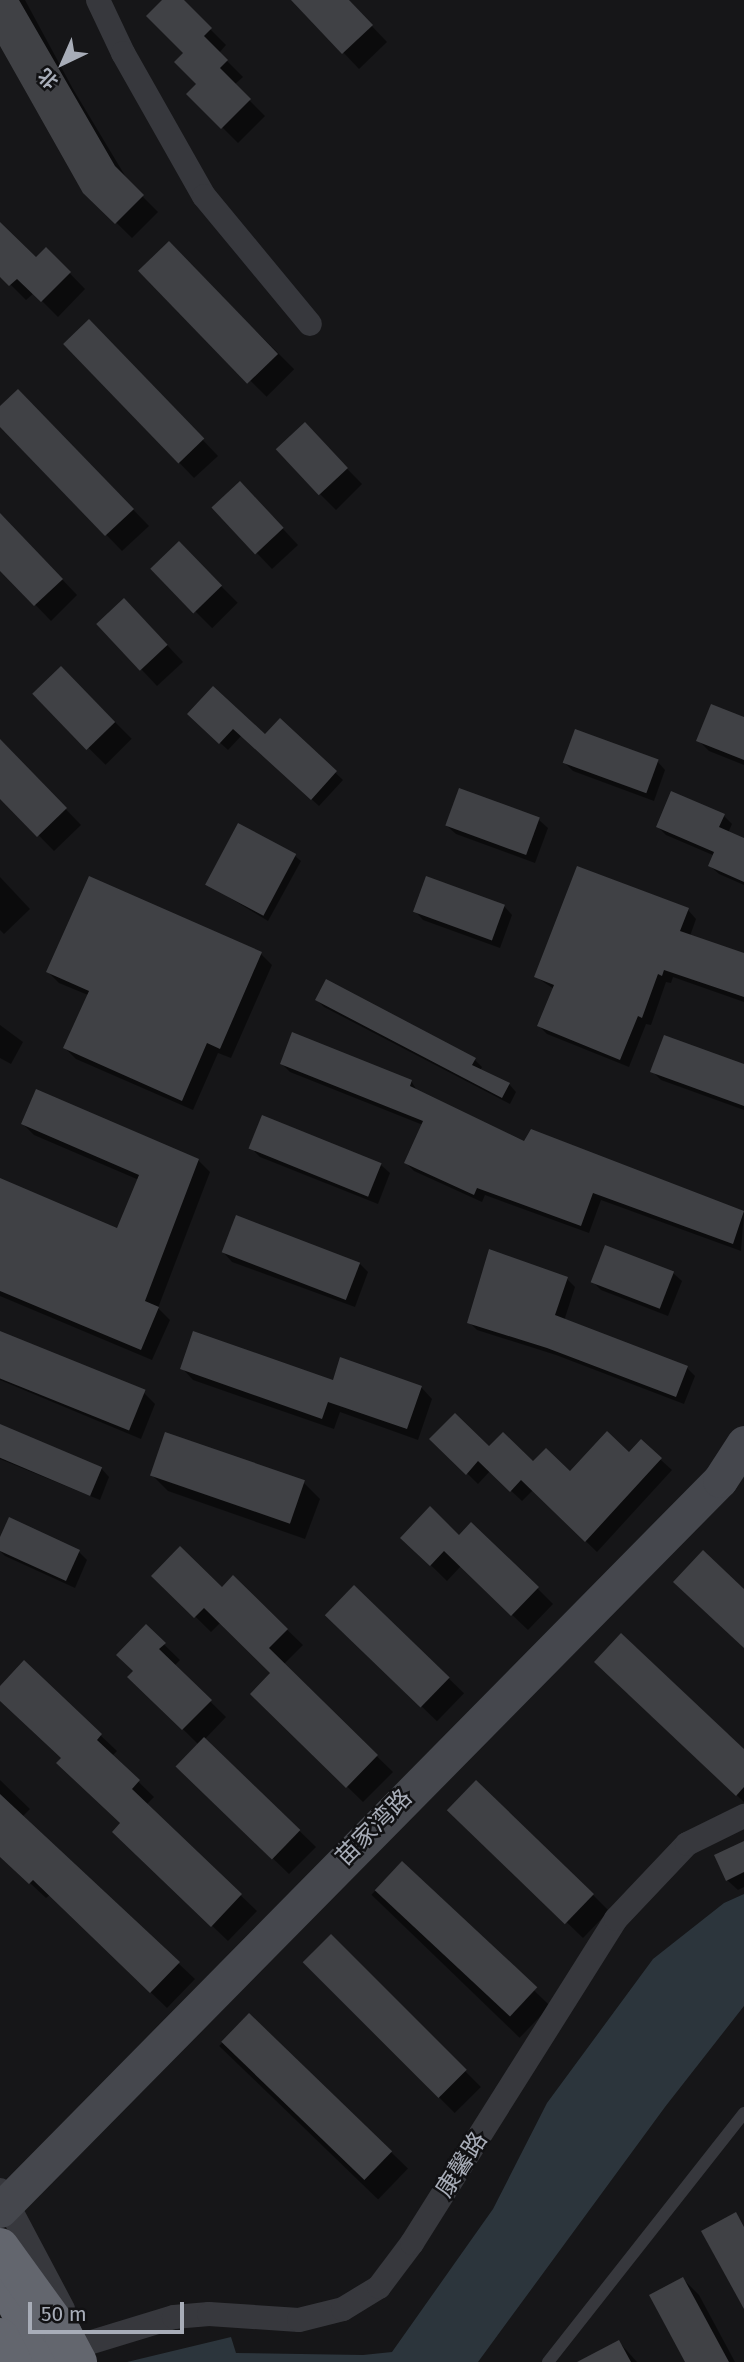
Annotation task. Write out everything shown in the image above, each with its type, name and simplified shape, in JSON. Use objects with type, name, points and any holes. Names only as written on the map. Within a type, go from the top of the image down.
[{"type":"highway","points":[[0,2247],[63,2334],[84,2356]]},
{"type":"highway","points":[[0,2274],[47,2362]]},
{"type":"highway","points":[[0,2337],[13,2362]]},
{"type":"street","points":[[98,0],[123,52],[204,196],[310,324]]},
{"type":"street","name":"苗家湾路","points":[[2,2200],[720,1480],[744,1443]]},
{"type":"street","name":"康馨路","points":[[84,2356],[174,2318],[209,2314],[299,2320],[343,2309],[379,2287],[434,2210],[616,1919],[687,1844],[744,1816]]},
{"type":"street","points":[[2,2200],[84,2356]]},
{"type":"lane","points":[[548,2362],[744,2113]]},
{"type":"shaded area","points":[[744,1894],[744,2006],[665,2107],[478,2362],[127,2362],[231,2337],[236,2353],[363,2355],[392,2352],[493,2209],[547,2103],[653,1959],[724,1903]]},
{"type":"building","points":[[0,0],[19,0],[115,166],[144,195],[115,224],[83,193],[0,46]]},
{"type":"building","points":[[162,0],[184,0],[212,28],[204,36],[228,60],[220,68],[251,99],[221,129],[186,94],[196,84],[174,62],[183,53],[146,16]]},
{"type":"building","points":[[291,0],[349,0],[373,25],[342,54]]},
{"type":"building","points":[[0,222],[36,257],[46,247],[71,272],[41,302],[17,279],[9,286],[0,277]]},
{"type":"building","points":[[169,241],[278,354],[247,384],[138,271]]},
{"type":"building","points":[[89,319],[204,438],[178,463],[63,344]]},
{"type":"building","points":[[18,389],[134,509],[105,536],[0,427],[0,406]]},
{"type":"building","points":[[305,422],[348,468],[319,495],[276,449]]},
{"type":"building","points":[[240,481],[284,528],[255,554],[211,508]]},
{"type":"building","points":[[0,513],[63,579],[34,606],[0,571]]},
{"type":"building","points":[[179,541],[222,586],[193,613],[150,569]]},
{"type":"building","points":[[124,598],[168,645],[140,671],[96,624]]},
{"type":"building","points":[[61,666],[115,722],[86,750],[32,694]]},
{"type":"building","points":[[213,686],[265,734],[280,718],[337,771],[311,800],[233,729],[219,744],[187,714]]},
{"type":"building","points":[[711,704],[744,717],[744,760],[696,741]]},
{"type":"building","points":[[575,729],[659,759],[646,793],[563,763]]},
{"type":"building","points":[[0,739],[67,808],[37,837],[0,799]]},
{"type":"building","points":[[459,788],[540,817],[526,855],[445,826]]},
{"type":"building","points":[[671,791],[725,814],[719,827],[744,838],[744,882],[708,866],[714,852],[656,827]]},
{"type":"building","points":[[238,823],[296,854],[263,916],[205,885]]},
{"type":"building","points":[[577,866],[689,908],[680,931],[744,953],[744,997],[664,970],[662,976],[658,974],[642,1018],[638,1016],[620,1060],[537,1026],[554,985],[534,977]]},
{"type":"building","points":[[89,876],[262,952],[220,1049],[207,1043],[182,1101],[63,1048],[89,991],[46,972]]},
{"type":"building","points":[[426,876],[505,905],[492,940],[413,912]]},
{"type":"building","points":[[326,979],[476,1058],[472,1065],[510,1083],[502,1098],[315,1000]]},
{"type":"building","points":[[292,1032],[412,1080],[410,1086],[524,1141],[531,1129],[744,1211],[733,1244],[593,1193],[581,1226],[477,1188],[474,1195],[404,1163],[423,1121],[280,1064]]},
{"type":"building","points":[[664,1035],[744,1064],[744,1106],[650,1072]]},
{"type":"building","points":[[36,1089],[199,1159],[145,1301],[159,1307],[141,1350],[0,1291],[0,1178],[117,1228],[139,1175],[21,1124]]},
{"type":"building","points":[[262,1115],[382,1163],[368,1197],[249,1148]]},
{"type":"building","points":[[236,1215],[360,1263],[346,1300],[222,1252]]},
{"type":"building","points":[[605,1245],[674,1272],[660,1309],[591,1282]]},
{"type":"building","points":[[489,1249],[568,1277],[555,1315],[688,1366],[676,1397],[547,1348],[467,1323]]},
{"type":"building","points":[[0,1331],[146,1390],[129,1431],[0,1378]]},
{"type":"building","points":[[193,1331],[333,1380],[340,1357],[422,1386],[407,1429],[328,1402],[322,1419],[180,1369]]},
{"type":"building","points":[[455,1413],[489,1446],[503,1432],[533,1461],[546,1448],[570,1471],[607,1431],[629,1452],[641,1439],[662,1458],[585,1542],[521,1480],[510,1492],[478,1461],[466,1475],[429,1439]]},
{"type":"building","points":[[0,1424],[102,1467],[90,1496],[0,1458]]},
{"type":"building","points":[[165,1432],[305,1480],[290,1524],[150,1475]]},
{"type":"building","points":[[430,1506],[459,1535],[471,1522],[539,1587],[511,1616],[444,1551],[430,1566],[400,1538]]},
{"type":"building","points":[[9,1517],[80,1550],[66,1581],[0,1551],[0,1537]]},
{"type":"building","points":[[180,1546],[222,1587],[233,1575],[288,1629],[269,1648],[378,1755],[346,1788],[250,1694],[270,1673],[204,1608],[194,1618],[151,1576]]},
{"type":"building","points":[[703,1550],[744,1589],[744,1648],[673,1582]]},
{"type":"building","points":[[354,1585],[450,1677],[420,1708],[325,1615]]},
{"type":"building","points":[[146,1624],[166,1643],[159,1649],[212,1700],[182,1730],[127,1677],[133,1671],[116,1655]]},
{"type":"building","points":[[621,1633],[744,1749],[744,1787],[736,1796],[594,1662]]},
{"type":"building","points":[[24,1660],[102,1734],[97,1740],[140,1780],[132,1789],[242,1894],[211,1927],[112,1832],[120,1823],[56,1763],[61,1758],[0,1701],[0,1686]]},
{"type":"building","points":[[204,1737],[300,1830],[272,1860],[176,1766]]},
{"type":"building","points":[[476,1780],[594,1894],[565,1924],[447,1810]]},
{"type":"building","points":[[0,1794],[180,1962],[150,1993],[33,1880],[29,1884],[0,1857]]},
{"type":"building","points":[[744,1841],[744,1872],[726,1881],[714,1855]]},
{"type":"building","points":[[402,1861],[537,1987],[510,2016],[375,1890]]},
{"type":"building","points":[[331,1934],[467,2070],[438,2098],[303,1962]]},
{"type":"building","points":[[249,2013],[392,2151],[364,2180],[221,2042]]},
{"type":"building","points":[[736,2212],[744,2227],[744,2309],[701,2231]]},
{"type":"building","points":[[683,2277],[729,2362],[685,2362],[649,2295]]},
{"type":"building","points":[[619,2340],[631,2362],[577,2362]]}]
